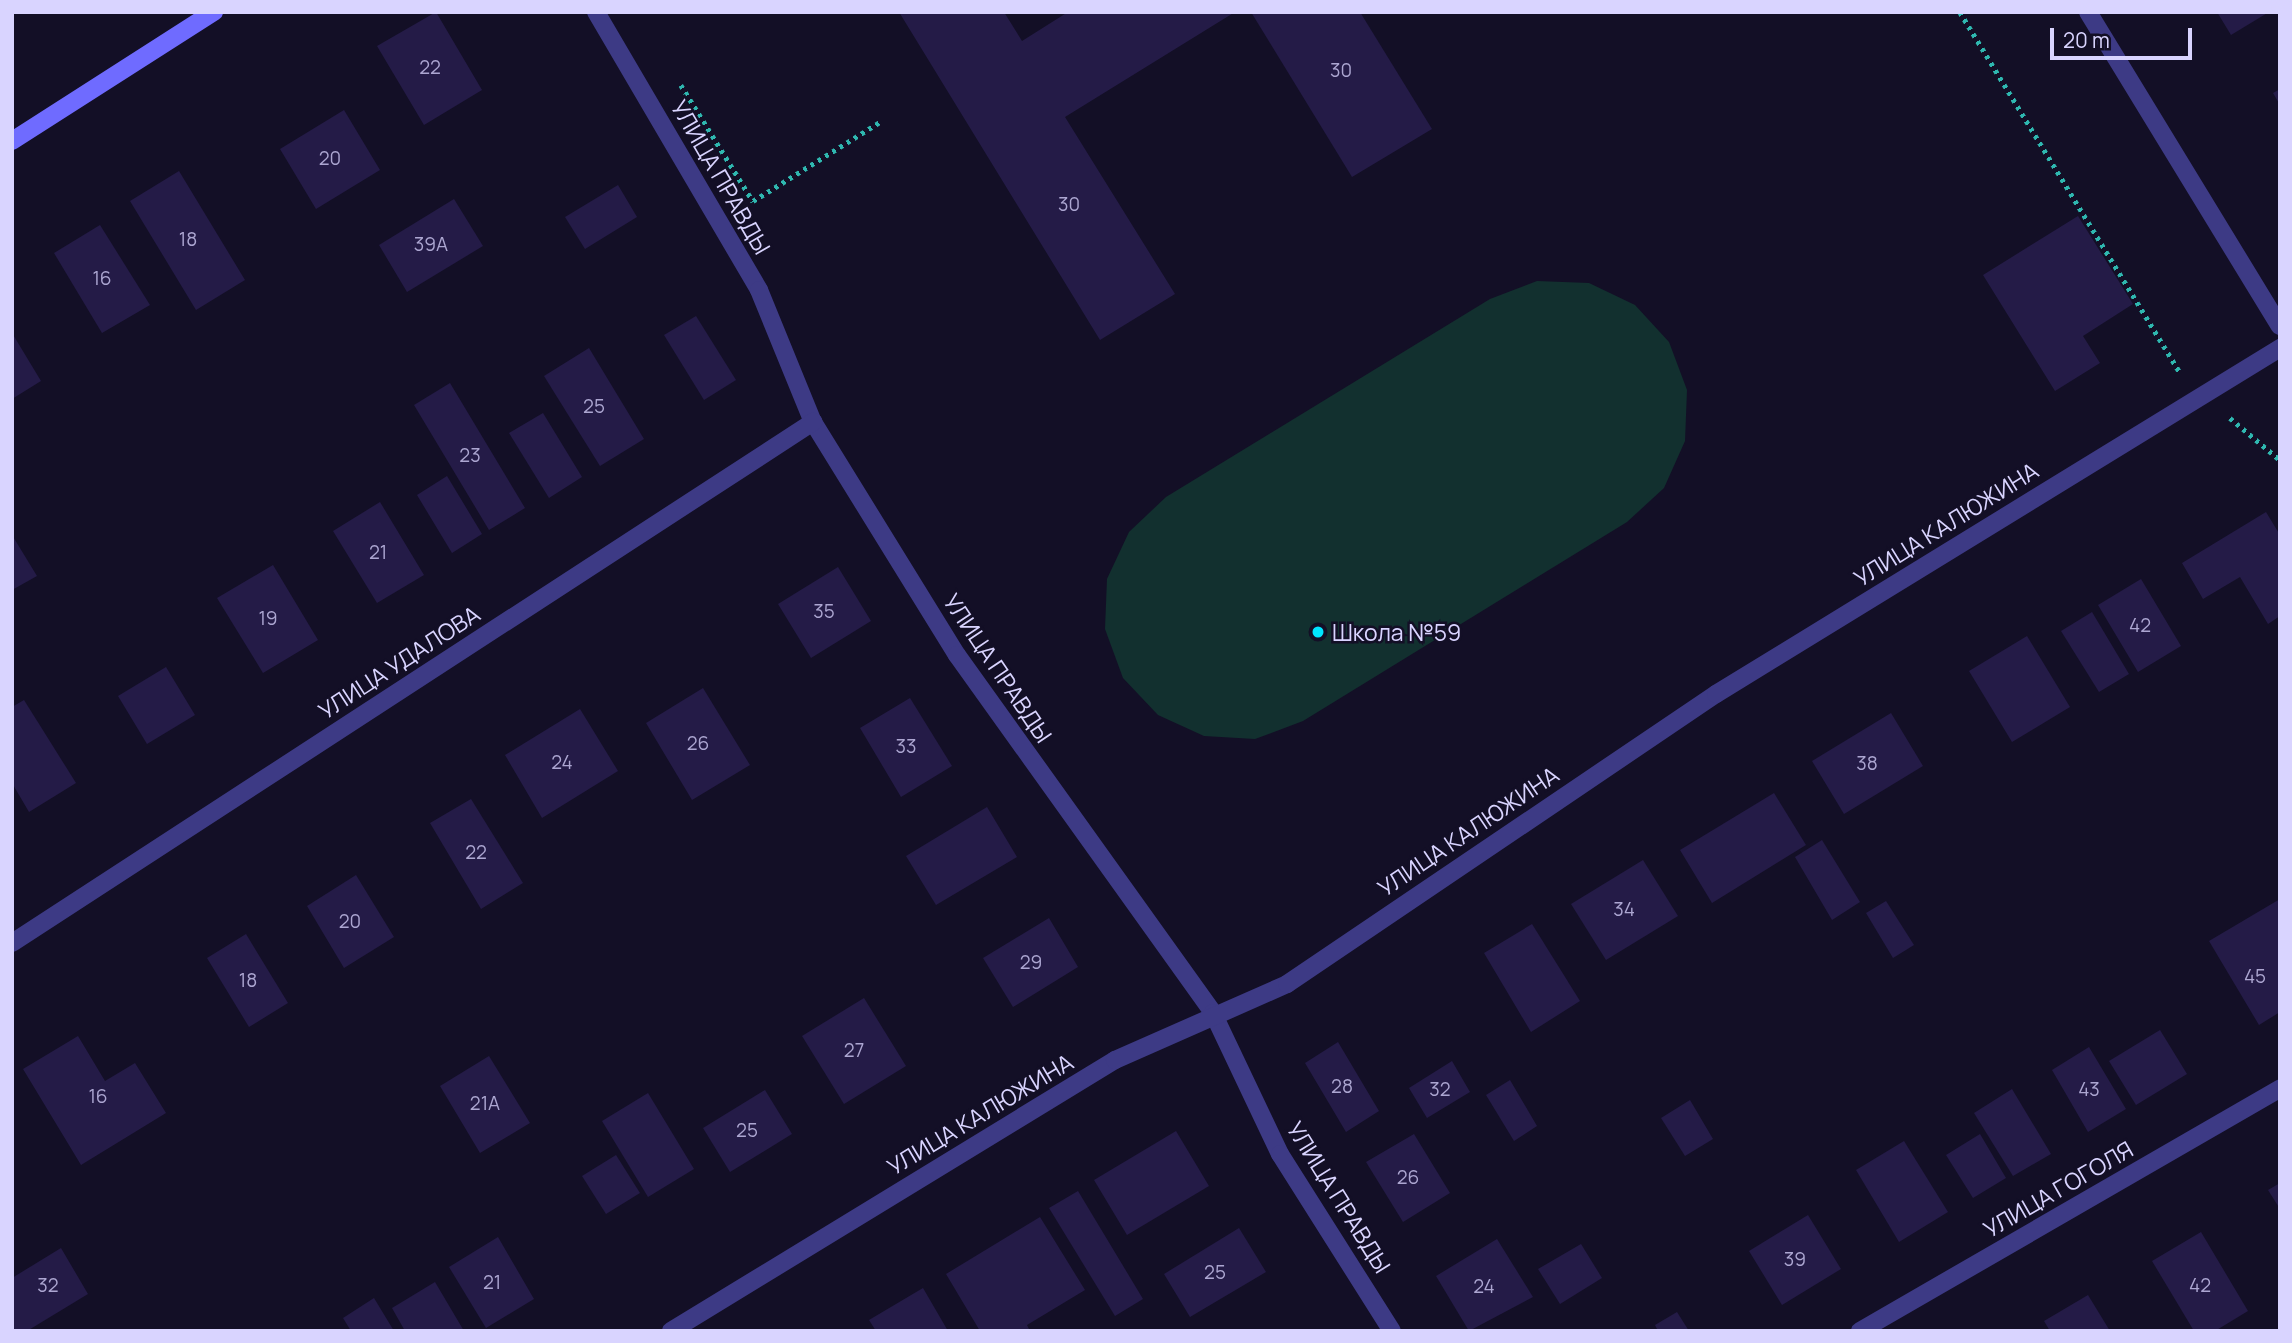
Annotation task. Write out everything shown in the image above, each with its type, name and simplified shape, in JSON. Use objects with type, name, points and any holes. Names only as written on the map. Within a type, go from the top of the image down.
[{"type":"main road","points":[[12,141],[214,12]]},
{"type":"street","name":"УЛИЦА ПРАВДЫ","points":[[596,12],[760,290],[813,422],[957,655],[1213,1013],[1280,1154],[1392,1331]]},
{"type":"street","points":[[2088,12],[2280,326]]},
{"type":"street","name":"УЛИЦА КАЛЮЖИНА","points":[[671,1331],[1115,1060],[1213,1013],[1287,984],[1716,694],[2280,348]]},
{"type":"street","name":"УЛИЦА УДАЛОВА","points":[[12,943],[813,422]]},
{"type":"street","name":"УЛИЦА ГОГОЛЯ","points":[[1860,1331],[2280,1089]]},
{"type":"path","points":[[1960,12],[2185,380],[2280,460]]},
{"type":"path","points":[[673,71],[752,201],[880,122]]},
{"type":"green space","points":[[1537,281],[1589,283],[1635,305],[1669,342],[1687,390],[1685,441],[1664,488],[1627,522],[1303,721],[1255,739],[1204,736],[1158,715],[1123,678],[1105,629],[1107,579],[1129,532],[1166,497],[1490,299]]},
{"type":"building","points":[[436,12],[482,90],[424,125],[377,46]]},
{"type":"building","points":[[899,12],[1004,12],[1022,41],[1068,12],[1235,12],[1065,117],[1175,294],[1100,340]]},
{"type":"building","points":[[1251,12],[1360,12],[1432,129],[1352,177]]},
{"type":"building","points":[[2217,12],[2269,12],[2231,35]]},
{"type":"building","points":[[2280,89],[2280,105],[2273,93]]},
{"type":"building","points":[[344,110],[380,170],[316,209],[280,149]]},
{"type":"building","points":[[179,171],[245,280],[196,310],[130,201]]},
{"type":"building","points":[[618,185],[637,217],[585,249],[565,217]]},
{"type":"building","points":[[454,199],[483,246],[407,292],[379,245]]},
{"type":"building","points":[[2078,216],[2133,304],[2083,336],[2100,363],[2055,391],[1983,275]]},
{"type":"building","points":[[100,225],[150,305],[102,333],[54,253]]},
{"type":"building","points":[[696,316],[736,380],[704,400],[664,335]]},
{"type":"building","points":[[12,333],[41,381],[12,399]]},
{"type":"building","points":[[589,348],[644,439],[600,466],[544,376]]},
{"type":"building","points":[[450,383],[525,508],[489,530],[414,405]]},
{"type":"building","points":[[543,413],[582,477],[549,498],[509,433]]},
{"type":"building","points":[[447,476],[482,534],[452,553],[417,495]]},
{"type":"building","points":[[380,502],[424,575],[377,603],[333,531]]},
{"type":"building","points":[[2266,512],[2280,535],[2280,616],[2268,624],[2240,577],[2203,599],[2182,563]]},
{"type":"building","points":[[12,535],[37,576],[12,590]]},
{"type":"building","points":[[273,565],[318,640],[263,673],[217,598]]},
{"type":"building","points":[[838,567],[871,621],[811,658],[778,604]]},
{"type":"building","points":[[2141,579],[2181,646],[2138,672],[2098,605]]},
{"type":"building","points":[[2092,612],[2129,674],[2099,692],[2061,631]]},
{"type":"building","points":[[2027,636],[2070,707],[2012,742],[1969,671]]},
{"type":"building","points":[[166,667],[195,715],[147,744],[118,696]]},
{"type":"building","points":[[703,688],[750,765],[692,800],[646,723]]},
{"type":"building","points":[[910,698],[952,766],[901,797],[860,728]]},
{"type":"building","points":[[24,700],[76,783],[29,812],[12,783],[12,707]]},
{"type":"building","points":[[580,709],[618,771],[542,818],[505,755]]},
{"type":"building","points":[[1891,713],[1923,766],[1844,814],[1812,761]]},
{"type":"building","points":[[1774,793],[1806,845],[1712,903],[1680,850]]},
{"type":"building","points":[[471,799],[523,883],[481,909],[430,823]]},
{"type":"building","points":[[987,807],[1017,857],[936,905],[906,856]]},
{"type":"building","points":[[1822,840],[1860,902],[1832,920],[1795,857]]},
{"type":"building","points":[[1643,860],[1678,916],[1606,960],[1571,904]]},
{"type":"building","points":[[356,875],[394,937],[344,968],[307,906]]},
{"type":"building","points":[[2280,899],[2280,1012],[2259,1025],[2209,941]]},
{"type":"building","points":[[1886,901],[1914,945],[1893,958],[1866,913]]},
{"type":"building","points":[[1049,918],[1078,967],[1013,1007],[983,958]]},
{"type":"building","points":[[1532,924],[1580,1001],[1531,1032],[1484,953]]},
{"type":"building","points":[[246,934],[288,1003],[249,1027],[207,958]]},
{"type":"building","points":[[864,998],[906,1066],[844,1104],[802,1036]]},
{"type":"building","points":[[2160,1030],[2187,1074],[2136,1105],[2109,1061]]},
{"type":"building","points":[[78,1036],[105,1081],[135,1063],[166,1113],[81,1165],[23,1069]]},
{"type":"building","points":[[1338,1042],[1379,1111],[1346,1132],[1305,1063]]},
{"type":"building","points":[[2089,1047],[2126,1109],[2088,1132],[2052,1070]]},
{"type":"building","points":[[489,1056],[530,1123],[480,1153],[440,1086]]},
{"type":"building","points":[[1452,1061],[1470,1092],[1427,1118],[1409,1088]]},
{"type":"building","points":[[1510,1080],[1537,1126],[1514,1141],[1486,1095]]},
{"type":"building","points":[[2012,1089],[2051,1154],[2013,1176],[1974,1113]]},
{"type":"building","points":[[765,1090],[792,1134],[730,1172],[703,1128]]},
{"type":"building","points":[[648,1093],[694,1169],[648,1197],[602,1121]]},
{"type":"building","points":[[1690,1100],[1713,1139],[1685,1156],[1661,1118]]},
{"type":"building","points":[[1176,1131],[1209,1186],[1127,1235],[1094,1180]]},
{"type":"building","points":[[1414,1134],[1450,1193],[1403,1222],[1366,1162]]},
{"type":"building","points":[[1980,1134],[2006,1178],[1973,1198],[1946,1155]]},
{"type":"building","points":[[1904,1141],[1948,1212],[1899,1242],[1856,1170]]},
{"type":"building","points":[[616,1155],[640,1193],[606,1214],[582,1176]]},
{"type":"building","points":[[2280,1183],[2280,1209],[2268,1190]]},
{"type":"building","points":[[1078,1191],[1143,1299],[1115,1316],[1049,1208]]},
{"type":"building","points":[[1808,1215],[1841,1269],[1782,1305],[1749,1251]]},
{"type":"building","points":[[1040,1217],[1085,1290],[1027,1325],[1030,1331],[980,1331],[946,1274]]},
{"type":"building","points":[[1239,1228],[1266,1272],[1190,1317],[1164,1274]]},
{"type":"building","points":[[2201,1232],[2248,1311],[2215,1331],[2194,1331],[2152,1261]]},
{"type":"building","points":[[498,1237],[534,1299],[486,1328],[449,1267]]},
{"type":"building","points":[[1497,1239],[1533,1297],[1469,1331],[1436,1276]]},
{"type":"building","points":[[1581,1244],[1602,1278],[1560,1304],[1538,1269]]},
{"type":"building","points":[[61,1248],[88,1294],[27,1331],[12,1331],[12,1278]]},
{"type":"building","points":[[435,1282],[464,1331],[405,1331],[392,1308]]},
{"type":"building","points":[[923,1288],[948,1331],[876,1331],[869,1320]]},
{"type":"building","points":[[2088,1295],[2110,1331],[2050,1331],[2044,1321]]},
{"type":"building","points":[[374,1298],[394,1331],[351,1331],[343,1318]]},
{"type":"building","points":[[1677,1312],[1689,1331],[1658,1331],[1655,1325]]},
{"type":"place","name":"Школа №59","points":[[1318,632]]}]
